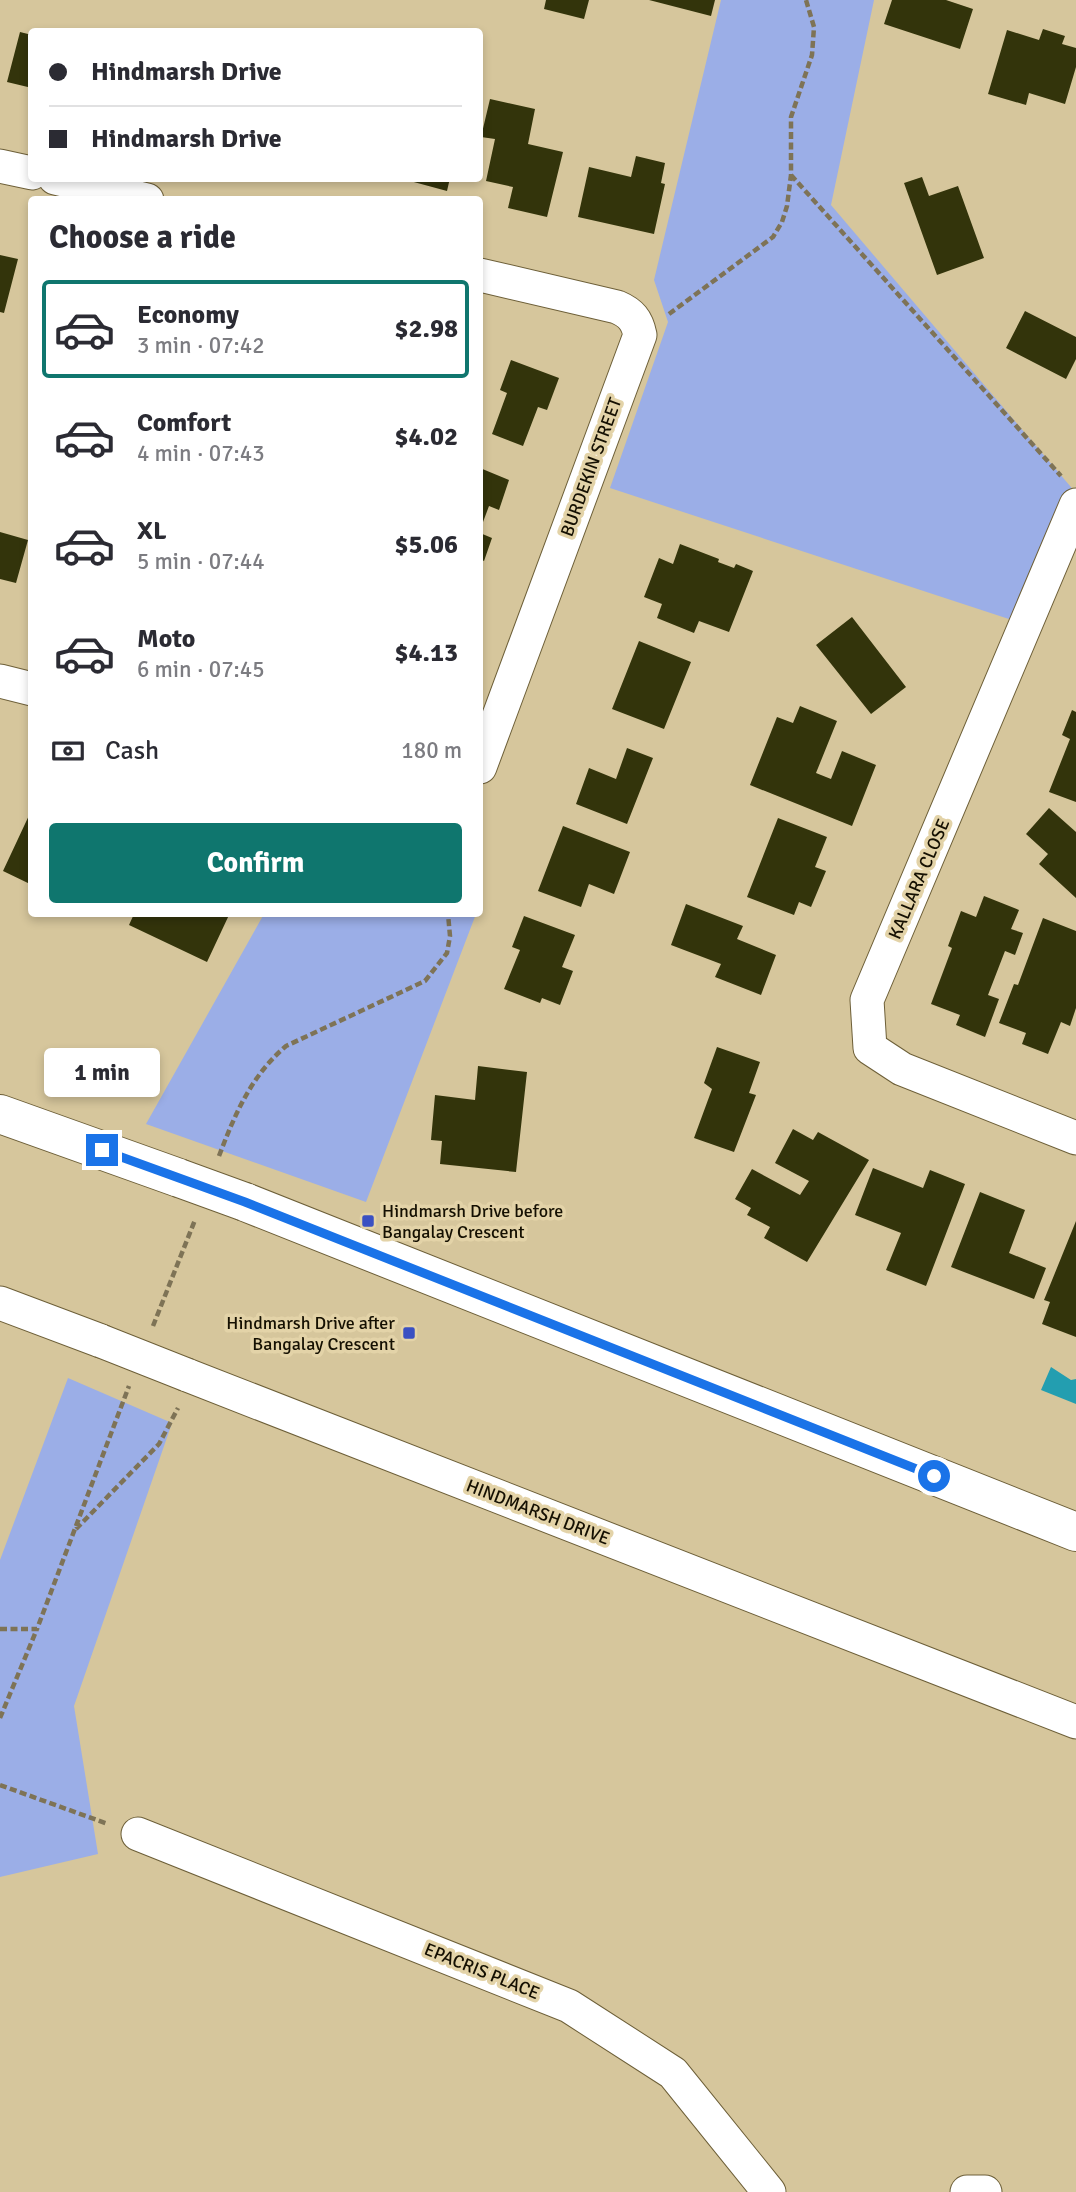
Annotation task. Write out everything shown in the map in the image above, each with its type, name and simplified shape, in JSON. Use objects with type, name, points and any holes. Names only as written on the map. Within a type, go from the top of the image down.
[{"type":"main road","points":[[0,1114],[245,1202],[1076,1532]]},
{"type":"street","points":[[0,166],[28,172]]},
{"type":"street","points":[[72,182],[131,196]]},
{"type":"street","points":[[483,276],[617,307],[633,317],[640,335]]},
{"type":"street","name":"BURDEKIN STREET","points":[[483,759],[640,335]]},
{"type":"street","name":"KALLARA CLOSE","points":[[1071,494],[867,1000],[870,1048],[902,1069],[1076,1138]]},
{"type":"street","points":[[0,681],[28,688]]},
{"type":"street","name":"HINDMARSH DRIVE","points":[[0,1303],[102,1341],[185,1387],[1076,1722]]},
{"type":"street","name":"EPACRIS PLACE","points":[[138,1835],[569,2006],[673,2073],[769,2192]]},
{"type":"street","points":[[967,2192],[985,2192]]},
{"type":"path","points":[[640,335],[773,237],[782,222],[791,175],[791,117],[812,55],[814,27],[806,0]]},
{"type":"path","points":[[791,175],[1071,494]]},
{"type":"path","points":[[216,1163],[240,1106],[269,1061],[286,1046],[425,981],[447,953],[450,936],[448,917]]},
{"type":"path","points":[[149,1338],[198,1210]]},
{"type":"path","points":[[0,1718],[37,1629],[131,1382]]},
{"type":"path","points":[[73,1532],[159,1444],[185,1387]]},
{"type":"path","points":[[0,1629],[37,1629]]},
{"type":"path","points":[[0,1785],[138,1835]]},
{"type":"shaded area","points":[[721,0],[874,0],[831,205],[1076,493],[1027,625],[610,488],[668,322],[654,280]]},
{"type":"shaded area","points":[[262,917],[475,917],[366,1202],[146,1124]]},
{"type":"shaded area","points":[[1051,1367],[1071,1380],[1076,1379],[1076,1404],[1041,1390]]},
{"type":"shaded area","points":[[68,1378],[172,1423],[74,1706],[98,1854],[0,1877],[0,1560]]},
{"type":"building","points":[[546,0],[589,0],[584,19],[544,9]]},
{"type":"building","points":[[649,0],[715,0],[711,16]]},
{"type":"building","points":[[892,0],[946,0],[973,9],[960,49],[884,24]]},
{"type":"building","points":[[1043,29],[1065,36],[1062,44],[1076,48],[1076,67],[1065,104],[1029,93],[1026,105],[988,94],[1007,30],[1039,40]]},
{"type":"building","points":[[20,32],[28,34],[28,87],[7,82]]},
{"type":"building","points":[[490,99],[535,109],[528,144],[563,152],[547,217],[508,208],[513,187],[486,181],[495,139],[483,137]]},
{"type":"building","points":[[636,156],[665,163],[661,183],[665,184],[654,234],[578,217],[589,167],[631,177]]},
{"type":"building","points":[[922,177],[929,196],[958,186],[984,258],[937,275],[904,183]]},
{"type":"building","points":[[414,182],[449,182],[447,191]]},
{"type":"building","points":[[0,255],[18,259],[4,313],[0,312]]},
{"type":"building","points":[[1025,311],[1076,337],[1076,359],[1066,379],[1006,348]]},
{"type":"building","points":[[511,360],[559,378],[547,410],[538,407],[523,446],[492,434],[507,393],[500,390]]},
{"type":"building","points":[[483,469],[509,480],[499,510],[489,506],[483,522]]},
{"type":"building","points":[[0,532],[28,540],[16,583],[0,579]]},
{"type":"building","points":[[483,534],[492,538],[483,560]]},
{"type":"building","points":[[680,544],[719,559],[718,562],[734,568],[736,564],[753,571],[729,632],[699,621],[694,633],[657,618],[662,604],[644,597],[659,558],[673,564]]},
{"type":"building","points":[[852,617],[906,687],[871,714],[816,645]]},
{"type":"building","points":[[639,641],[691,662],[664,729],[612,709]]},
{"type":"building","points":[[800,706],[837,721],[816,773],[831,779],[842,751],[876,765],[852,826],[750,785],[777,717],[793,723]]},
{"type":"building","points":[[1072,710],[1076,712],[1076,802],[1049,792],[1070,739],[1062,735]]},
{"type":"building","points":[[627,748],[653,758],[627,824],[576,804],[589,768],[616,779]]},
{"type":"building","points":[[1049,808],[1076,832],[1076,898],[1039,864],[1048,854],[1026,834]]},
{"type":"building","points":[[28,818],[28,883],[3,871]]},
{"type":"building","points":[[778,818],[827,837],[815,867],[826,871],[811,907],[799,902],[794,915],[747,897]]},
{"type":"building","points":[[563,826],[630,852],[614,894],[589,884],[581,907],[538,891]]},
{"type":"building","points":[[984,896],[1019,910],[1011,929],[1023,933],[1015,955],[1005,951],[988,995],[999,999],[985,1037],[956,1025],[960,1015],[931,1004],[952,948],[948,946],[961,911],[976,917]]},
{"type":"building","points":[[686,904],[743,926],[737,939],[776,955],[761,995],[715,977],[721,964],[671,945]]},
{"type":"building","points":[[524,916],[575,935],[562,967],[573,971],[560,1005],[542,998],[540,1003],[504,989],[520,950],[512,947]]},
{"type":"building","points":[[133,917],[228,917],[207,962],[129,925]]},
{"type":"building","points":[[1043,918],[1076,931],[1076,1008],[1070,1026],[1061,1022],[1048,1054],[1022,1044],[1026,1033],[999,1023],[1014,984],[1018,985]]},
{"type":"building","points":[[717,1047],[760,1062],[749,1093],[756,1095],[734,1152],[694,1138],[712,1089],[704,1083]]},
{"type":"building","points":[[478,1066],[527,1072],[516,1172],[440,1164],[442,1141],[431,1140],[435,1095],[475,1100]]},
{"type":"building","points":[[793,1129],[813,1140],[818,1132],[869,1160],[807,1262],[764,1238],[770,1227],[747,1215],[751,1208],[735,1199],[752,1169],[800,1195],[809,1181],[775,1163]]},
{"type":"building","points":[[873,1168],[923,1188],[930,1170],[965,1184],[926,1286],[886,1270],[901,1233],[855,1215]]},
{"type":"building","points":[[980,1192],[1025,1210],[1009,1253],[1046,1268],[1034,1299],[951,1267]]},
{"type":"building","points":[[1076,1221],[1076,1337],[1042,1324],[1050,1302],[1044,1300]]},
{"type":"place","name":"Hindmarsh Drive before Bangalay Crescent","points":[[368,1221]]},
{"type":"place","name":"Hindmarsh Drive after Bangalay Crescent","points":[[409,1333]]},
{"type":"route","points":[[102,1150],[245,1202],[934,1476]]}]
